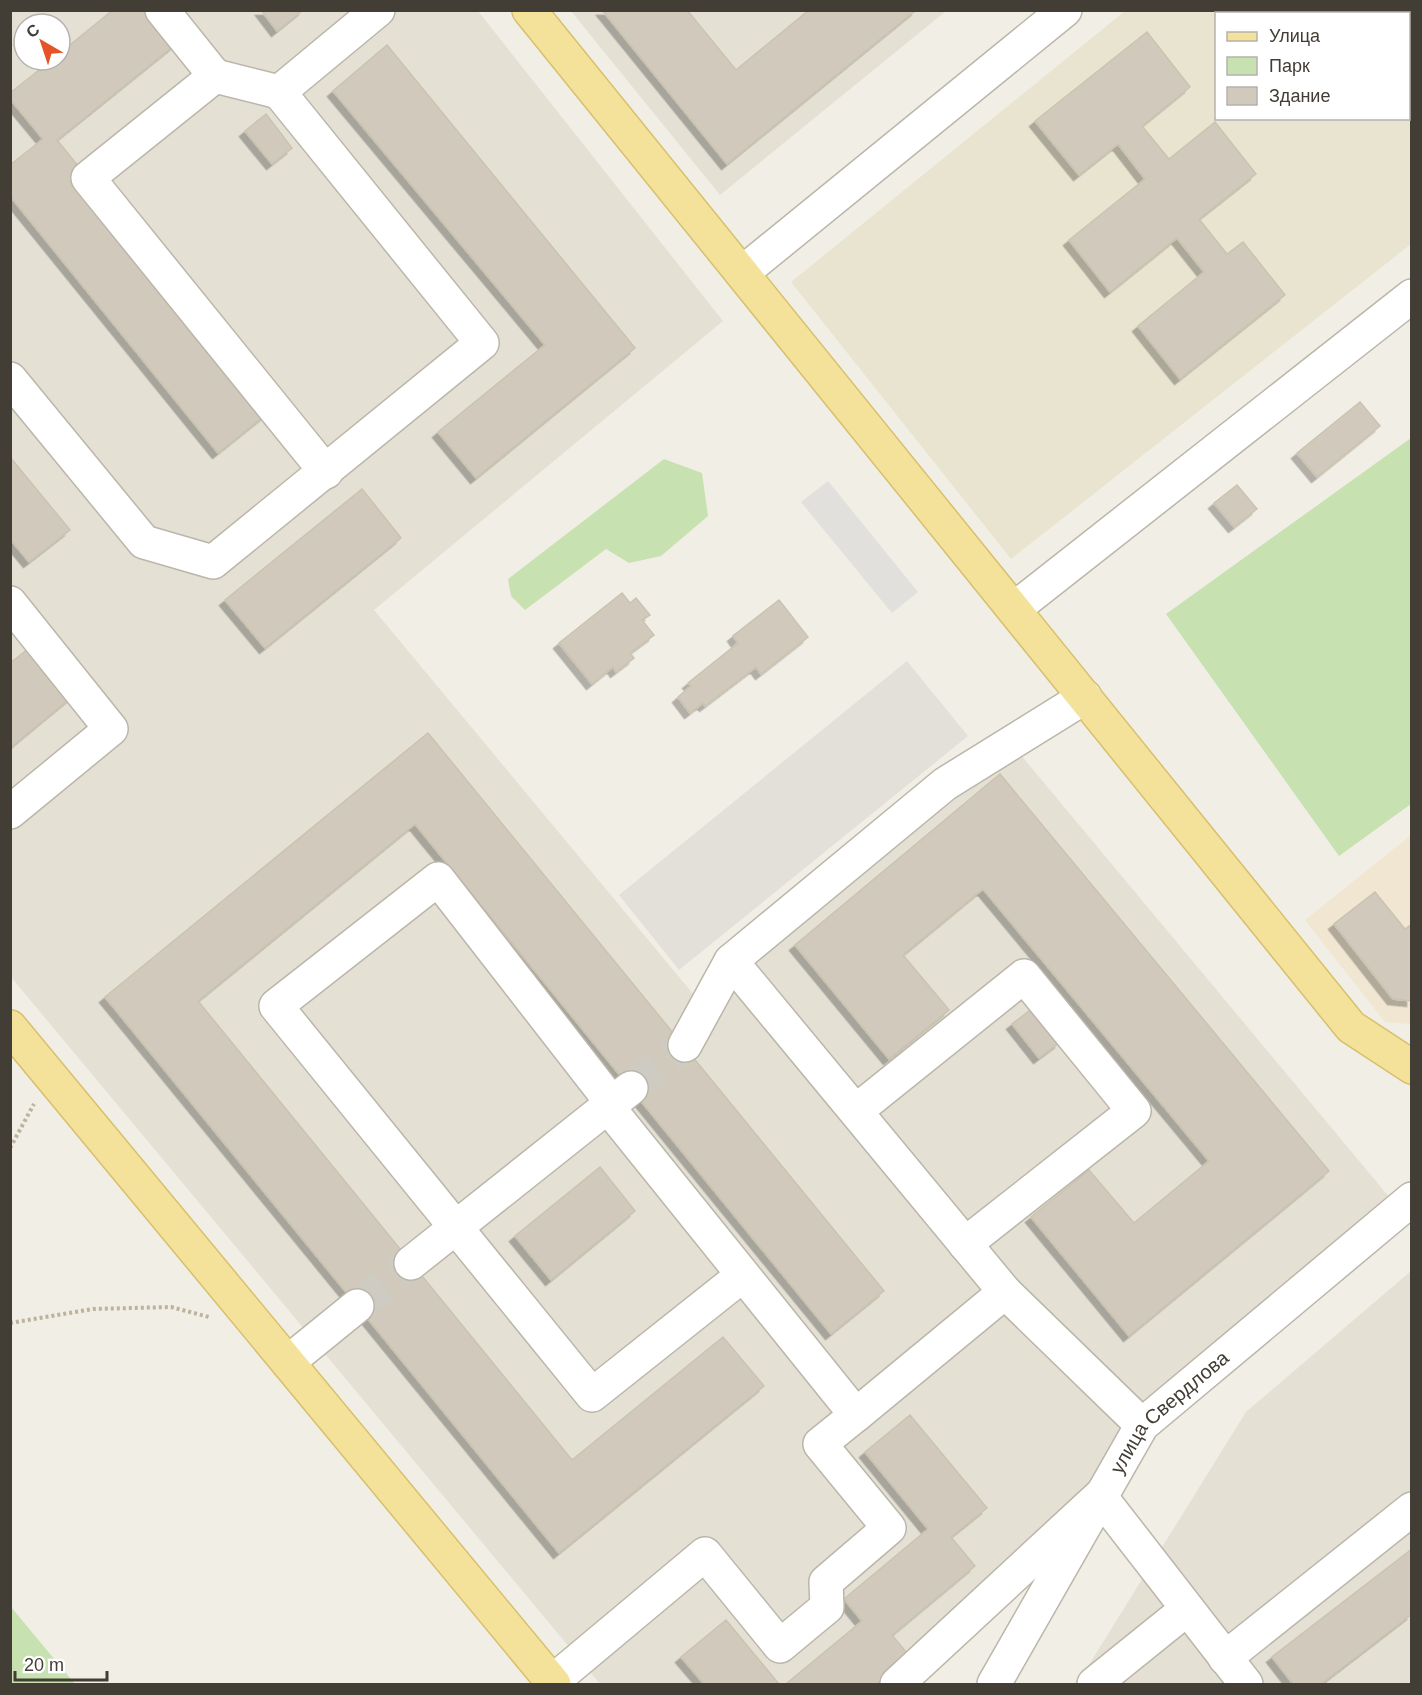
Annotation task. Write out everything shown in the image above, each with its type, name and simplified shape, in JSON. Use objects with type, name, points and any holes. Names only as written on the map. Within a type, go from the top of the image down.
[{"type":"main road","points":[[530,10],[1351,1027],[1412,1067]]},
{"type":"main road","points":[[10,1026],[553,1683]]},
{"type":"street","points":[[10,379],[144,542],[213,562],[482,344],[279,92],[215,76],[162,10]]},
{"type":"street","points":[[279,92],[378,10]]},
{"type":"street","points":[[742,273],[1065,10]]},
{"type":"street","points":[[215,76],[88,178],[326,472]]},
{"type":"street","points":[[1014,609],[1412,296]]},
{"type":"street","points":[[10,603],[111,729],[10,812]]},
{"type":"street","points":[[685,1045],[731,961],[945,784],[1085,697]]},
{"type":"street","points":[[622,1095],[438,879],[276,1006],[592,1395],[743,1275]]},
{"type":"street","points":[[731,961],[1005,1292],[1142,1425]]},
{"type":"street","points":[[856,1111],[1024,976],[1134,1111],[965,1244]]},
{"type":"street","points":[[411,1263],[622,1095]]},
{"type":"street","points":[[622,1095],[616,1117],[856,1414]]},
{"type":"street","name":"улица Свердлова","points":[[994,1684],[1142,1425],[1412,1199]]},
{"type":"street","points":[[553,1683],[705,1554],[780,1646],[827,1607],[826,1582],[889,1528],[820,1444],[1005,1292]]},
{"type":"street","points":[[288,1362],[357,1306]]},
{"type":"street","points":[[897,1684],[1100,1496],[1246,1684]]},
{"type":"street","points":[[1225,1658],[1412,1509]]},
{"type":"street","points":[[1094,1684],[1187,1609]]},
{"type":"path","points":[[10,1148],[50,1075]]},
{"type":"path","points":[[10,1323],[93,1309],[160,1307],[171,1307],[211,1318]]},
{"type":"shaded area","points":[[10,11],[478,11],[723,321],[374,610],[704,1007],[1015,748],[1390,1198],[1137,1414],[1082,1526],[892,1684],[600,1684],[11,977]]},
{"type":"shaded area","points":[[571,11],[946,11],[720,195]]},
{"type":"shaded area","points":[[1125,11],[1411,11],[1411,244],[1011,559],[791,282]]},
{"type":"shaded area","points":[[828,481],[918,592],[892,613],[801,502]]},
{"type":"shaded area","points":[[907,661],[968,736],[679,970],[619,895]]},
{"type":"shaded area","points":[[1411,835],[1411,1024],[1385,1022],[1305,920]]},
{"type":"shaded area","points":[[1411,1271],[1411,1684],[1077,1684],[1246,1412]]},
{"type":"green space","points":[[1411,438],[1411,804],[1339,856],[1166,614]]},
{"type":"green space","points":[[664,459],[702,473],[708,516],[661,556],[629,563],[606,549],[525,610],[511,596],[508,579]]},
{"type":"green space","points":[[11,1607],[75,1684],[11,1684]]},
{"type":"building","points":[[113,10],[148,10],[176,44],[57,140],[274,408],[218,453],[10,196],[10,165],[43,139],[10,99],[10,93],[37,72],[72,72],[72,43]]},
{"type":"building","points":[[261,10],[303,10],[277,31]]},
{"type":"building","points":[[602,10],[687,10],[736,70],[809,10],[916,10],[727,164]]},
{"type":"building","points":[[1147,32],[1190,87],[1142,126],[1169,159],[1215,122],[1256,174],[1199,219],[1227,254],[1243,242],[1285,295],[1180,379],[1138,326],[1204,272],[1177,238],[1110,292],[1069,240],[1145,179],[1118,144],[1079,175],[1035,121]]},
{"type":"building","points":[[387,45],[635,348],[476,478],[438,432],[545,345],[333,91]]},
{"type":"building","points":[[266,114],[292,148],[272,164],[245,131]]},
{"type":"building","points":[[1360,402],[1380,426],[1317,477],[1297,453]]},
{"type":"building","points":[[10,457],[70,530],[29,562],[10,539]]},
{"type":"building","points":[[1237,485],[1257,509],[1234,527],[1214,503]]},
{"type":"building","points":[[362,489],[401,538],[265,648],[225,600]]},
{"type":"building","points":[[622,593],[630,603],[636,598],[650,615],[642,620],[654,635],[630,653],[634,658],[616,672],[613,667],[592,684],[559,643]]},
{"type":"building","points":[[779,600],[808,637],[761,674],[756,667],[705,706],[703,703],[690,713],[678,697],[691,686],[688,683],[738,643],[733,636]]},
{"type":"building","points":[[32,646],[73,696],[10,748],[10,663]]},
{"type":"building","points":[[428,733],[884,1291],[831,1334],[415,824],[198,1001],[572,1460],[723,1337],[764,1386],[559,1553],[105,997]]},
{"type":"building","points":[[1000,774],[1329,1171],[1129,1336],[1031,1217],[1089,1170],[1134,1223],[1209,1161],[983,889],[903,955],[949,1010],[889,1059],[795,945]]},
{"type":"building","points":[[1375,892],[1405,929],[1412,924],[1412,1001],[1393,999],[1334,924]]},
{"type":"building","points":[[1033,1008],[1060,1042],[1039,1058],[1012,1024]]},
{"type":"building","points":[[600,1167],[635,1211],[551,1280],[515,1236]]},
{"type":"building","points":[[910,1415],[987,1508],[951,1537],[975,1566],[892,1635],[910,1657],[877,1684],[786,1684],[862,1621],[844,1599],[928,1529],[865,1452]]},
{"type":"building","points":[[1412,1549],[1412,1614],[1321,1684],[1293,1684],[1272,1657]]},
{"type":"building","points":[[726,1620],[779,1684],[704,1684],[681,1657]]},
{"type":"tunnel","points":[[631,1088],[685,1045]]},
{"type":"tunnel","points":[[357,1306],[411,1263]]}]
